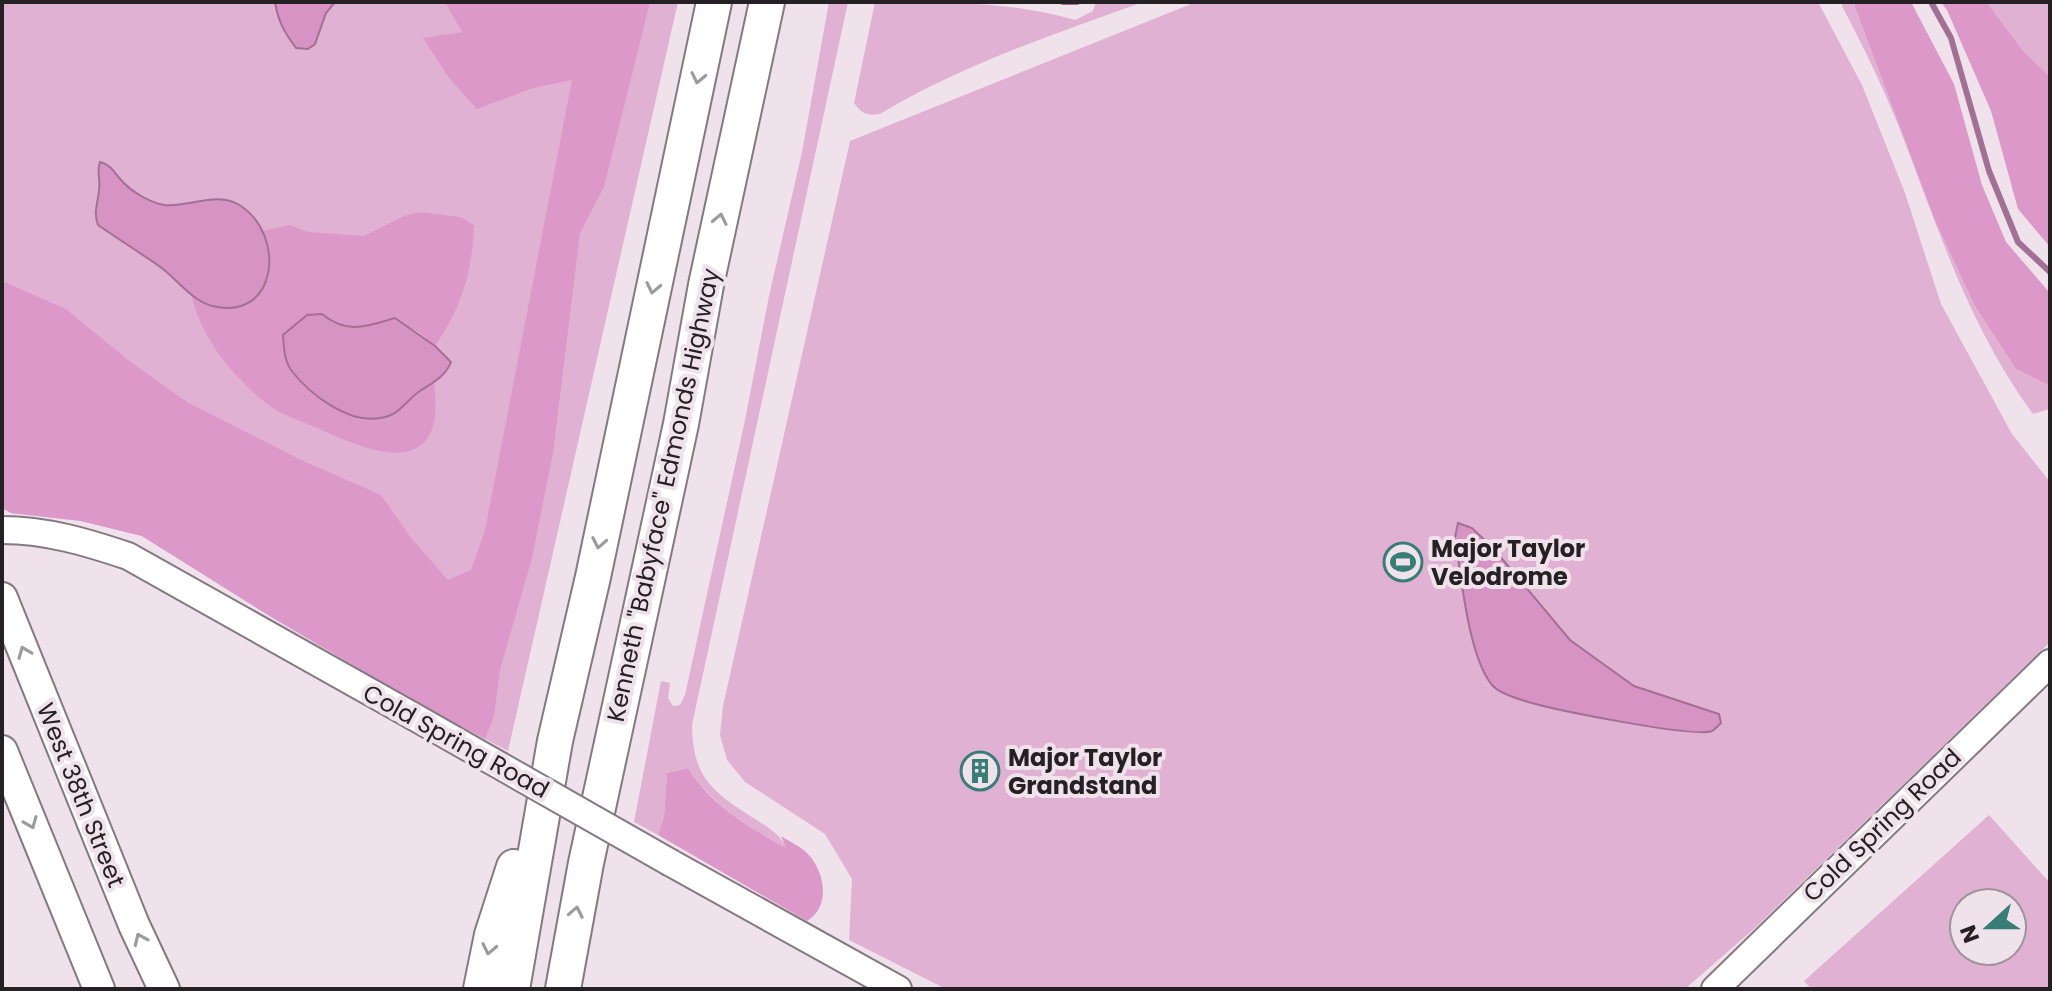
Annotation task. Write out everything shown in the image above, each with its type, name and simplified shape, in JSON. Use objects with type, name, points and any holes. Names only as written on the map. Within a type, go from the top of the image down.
[{"type":"highway","points":[[512,989],[555,741],[593,577],[714,2]]},
{"type":"highway","name":"Kenneth \"Babyface\" Edmonds Highway","points":[[563,989],[583,876],[678,440],[709,270],[767,2]]},
{"type":"highway","points":[[481,989],[492,935],[555,741]]},
{"type":"main road","name":"West 38th Street","points":[[2,598],[129,913],[164,989]]},
{"type":"main road","points":[[2,751],[99,989]]},
{"type":"street","name":"Cold Spring Road","points":[[2,530],[60,535],[128,556],[898,989]]},
{"type":"street","name":"Cold Spring Road","points":[[1715,989],[2050,663]]},
{"type":"shaded area","points":[[2,2],[678,2],[508,751],[417,703],[142,536],[81,521],[11,513],[2,508]]},
{"type":"shaded area","points":[[275,2],[335,2],[326,13],[315,44],[308,49],[296,48],[280,21]]},
{"type":"shaded area","points":[[445,2],[650,2],[604,187],[580,233],[553,453],[532,558],[500,670],[494,716],[485,739],[417,703],[268,615],[142,536],[81,521],[11,513],[2,508],[2,281],[66,309],[128,360],[187,402],[299,459],[381,495],[411,538],[448,580],[471,570],[485,530],[572,80],[533,88],[477,109],[449,78],[423,38],[462,32]]},
{"type":"shaded area","points":[[829,2],[848,2],[692,725],[696,759],[708,782],[728,801],[774,832],[787,849],[720,805],[688,768],[667,773],[664,816],[658,835],[634,822],[661,681],[670,683],[668,698],[673,706],[680,705],[685,695],[802,152]]},
{"type":"shaded area","points":[[875,2],[1001,6],[1075,20],[1093,11],[1096,2],[1143,2],[1009,52],[943,80],[880,114],[872,115],[862,112],[854,103]]},
{"type":"shaded area","name":"Major Taylor Velodrome","points":[[1196,2],[1818,2],[1862,85],[1905,193],[1941,304],[2012,434],[2050,482],[2050,642],[1756,927],[1685,989],[946,989],[849,940],[852,879],[825,834],[745,782],[727,760],[720,735],[723,706],[850,141]]},
{"type":"shaded area","points":[[1842,2],[1853,2],[1934,218],[1974,305],[2016,369],[2050,386],[2050,409],[2033,414],[2010,380],[1972,310],[1956,275],[1942,239],[1893,111]]},
{"type":"shaded area","points":[[1853,2],[1911,2],[1954,84],[1982,185],[2006,242],[2050,293],[2050,386],[2016,369],[1974,305],[1934,218]]},
{"type":"shaded area","points":[[1941,2],[1986,2],[2023,51],[2050,77],[2050,247],[2018,209],[1991,111]]},
{"type":"shaded area","points":[[1962,2],[2050,2],[2050,133]]},
{"type":"shaded area","points":[[100,162],[110,167],[136,193],[158,204],[174,205],[213,199],[232,201],[241,206],[255,220],[265,237],[269,255],[268,273],[262,289],[251,301],[234,308],[212,306],[98,225],[96,212]]},
{"type":"shaded area","points":[[419,212],[460,217],[474,225],[468,274],[452,317],[435,346],[418,331],[403,326],[346,326],[322,314],[320,398],[362,420],[402,409],[416,394],[434,382],[434,424],[421,445],[410,451],[381,451],[350,442],[284,414],[250,390],[217,352],[204,329],[191,293],[209,306],[268,280],[270,256],[262,231],[290,225],[308,232],[364,236]]},
{"type":"shaded area","points":[[322,314],[331,321],[349,327],[395,318],[435,346],[451,362],[442,375],[393,414],[368,419],[356,417],[319,398],[291,370],[286,358],[283,335],[307,315]]},
{"type":"shaded area","points":[[1458,523],[1472,528],[1493,548],[1570,640],[1634,686],[1719,714],[1721,723],[1712,731],[1700,732],[1651,727],[1539,705],[1495,688],[1484,672],[1471,635],[1455,537]]},
{"type":"shaded area","points":[[688,768],[708,793],[731,814],[786,848],[781,836],[808,854],[818,870],[823,889],[820,907],[815,915],[807,921],[658,835],[664,816],[667,773]]},
{"type":"shaded area","points":[[1989,815],[2050,883],[2050,989],[1811,989],[1804,981]]},
{"type":"waterway","points":[[1063,2],[1077,2]]},
{"type":"waterway","points":[[1931,2],[1951,38],[1989,171],[2018,242],[2050,272]]},
{"type":"place","name":"Major Taylor Velodrome","points":[[1403,562]]},
{"type":"place","name":"Major Taylor Grandstand","points":[[980,771]]}]
